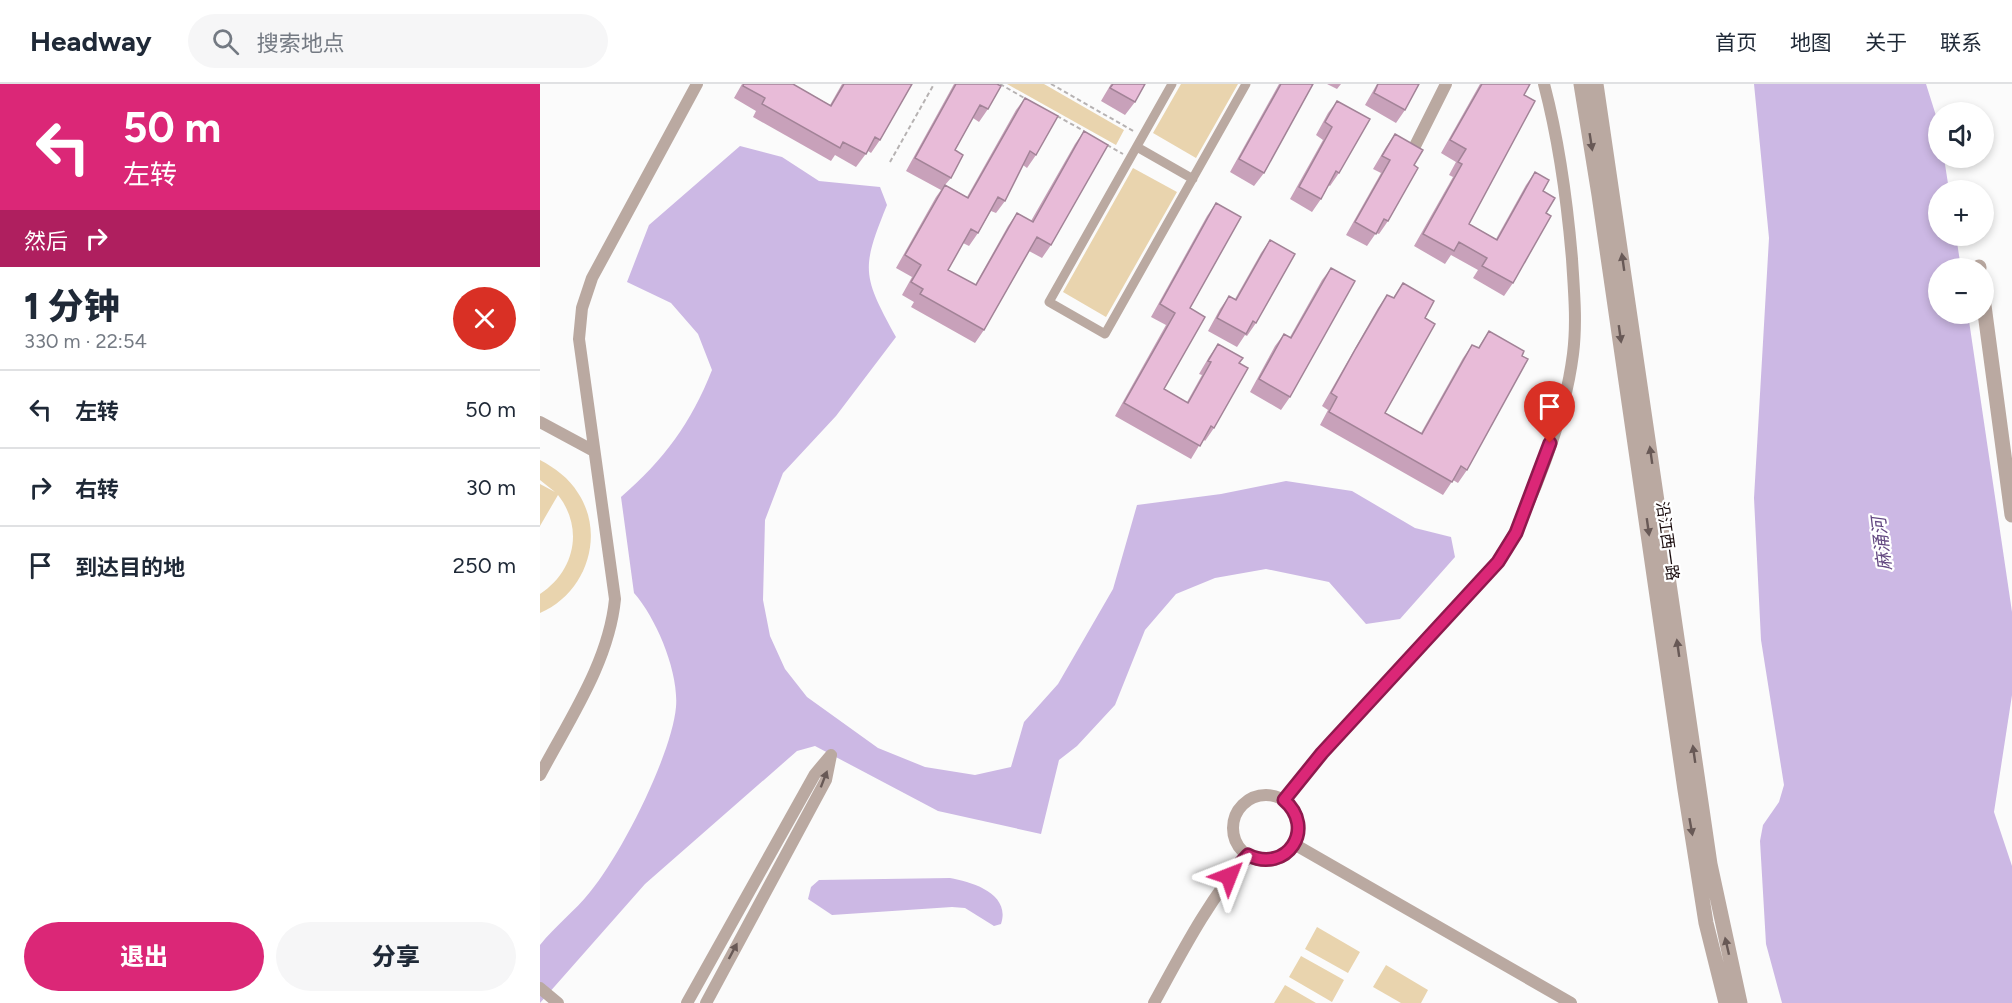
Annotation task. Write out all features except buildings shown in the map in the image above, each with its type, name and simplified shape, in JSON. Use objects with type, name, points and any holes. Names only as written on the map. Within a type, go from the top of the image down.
[{"type":"street","points":[[540,775],[595,669],[613,618],[615,599],[612,563],[592,450],[579,339],[582,308],[603,255],[697,84]]},
{"type":"street","points":[[1172,84],[1049,302],[1105,334],[1246,84]]},
{"type":"street","points":[[1415,146],[1446,84]]},
{"type":"street","points":[[1284,800],[1330,744],[1498,562],[1516,533],[1545,459],[1562,410],[1573,355],[1576,314],[1569,224],[1555,125],[1544,84]]},
{"type":"street","name":"沿江西一路","points":[[1581,84],[1601,207],[1685,790],[1706,923],[1725,1003]]},
{"type":"street","name":"沿江西一路","points":[[1596,84],[1710,864],[1740,1003]]},
{"type":"street","points":[[1137,147],[1193,179]]},
{"type":"street","points":[[1986,324],[2012,515]]},
{"type":"street","points":[[540,422],[592,450]]},
{"type":"street","points":[[687,1003],[815,774],[831,755],[826,780],[706,1003]]},
{"type":"street","points":[[1263,795],[1284,800],[1297,817],[1298,831],[1294,844],[1277,859],[1262,860],[1248,855],[1238,844],[1233,830],[1239,809],[1250,799],[1263,795]]},
{"type":"street","points":[[1294,844],[1571,1003]]},
{"type":"street","points":[[1154,1003],[1209,907],[1229,876],[1248,855]]},
{"type":"street","points":[[540,988],[554,1001]]},
{"type":"path","points":[[890,162],[934,84]]},
{"type":"path","points":[[1000,84],[1030,101]]},
{"type":"path","points":[[1051,84],[1143,136]]},
{"type":"path","points":[[1050,112],[1090,135]]},
{"type":"path","points":[[1101,141],[1131,158]]},
{"type":"shaded area","points":[[1007,84],[1044,84],[1124,130],[1116,145]]},
{"type":"shaded area","points":[[1181,84],[1238,84],[1196,158],[1153,133]]},
{"type":"shaded area","points":[[1133,168],[1177,192],[1106,317],[1063,292]]},
{"type":"shaded area","points":[[540,460],[561,474],[578,493],[586,509],[590,527],[590,544],[587,562],[580,578],[556,604],[540,613],[540,594],[552,584],[568,561],[573,535],[571,521],[558,495],[540,526],[540,484],[555,492],[540,480]]},
{"type":"shaded area","points":[[1317,927],[1360,952],[1348,973],[1305,949]]},
{"type":"shaded area","points":[[1301,956],[1344,980],[1332,1002],[1289,977]]},
{"type":"shaded area","points":[[1386,965],[1428,990],[1421,1003],[1401,1003],[1373,987]]},
{"type":"shaded area","points":[[1285,985],[1316,1003],[1274,1003]]},
{"type":"water","name":"麻涌河","points":[[1754,84],[1926,84],[1932,102],[1928,102],[1928,168],[1946,168],[1947,180],[1928,180],[1928,246],[1958,246],[1959,258],[1928,258],[1928,324],[1969,324],[2012,612],[2012,695],[1994,812],[2012,866],[2012,1003],[1782,1003],[1766,944],[1760,841],[1763,825],[1779,802],[1784,785],[1761,640],[1754,498],[1769,238]]},
{"type":"water","points":[[740,146],[782,157],[819,181],[880,187],[887,205],[873,244],[869,259],[869,272],[871,285],[896,337],[836,416],[783,473],[765,520],[763,600],[770,636],[785,669],[807,697],[878,748],[925,767],[975,775],[1011,767],[1024,722],[1058,684],[1113,589],[1137,505],[1221,494],[1286,481],[1352,491],[1415,528],[1451,537],[1455,557],[1400,619],[1366,624],[1329,582],[1266,569],[1215,578],[1176,594],[1145,630],[1115,705],[1077,746],[1059,760],[1041,834],[938,811],[815,746],[797,751],[645,884],[540,1003],[540,945],[590,892],[630,830],[665,751],[676,707],[674,678],[665,647],[651,617],[634,593],[621,497],[675,440],[695,407],[712,370],[698,334],[671,303],[627,282],[649,225]]},
{"type":"water","points":[[950,878],[979,886],[995,897],[1003,914],[1001,924],[994,926],[965,908],[952,907],[832,915],[808,899],[811,887],[819,880]]},
{"type":"route","points":[[1229,876],[1248,855],[1262,860],[1277,859],[1294,844],[1298,831],[1297,817],[1284,800],[1322,753],[1406,659],[1498,562],[1516,533],[1550,443]]}]
